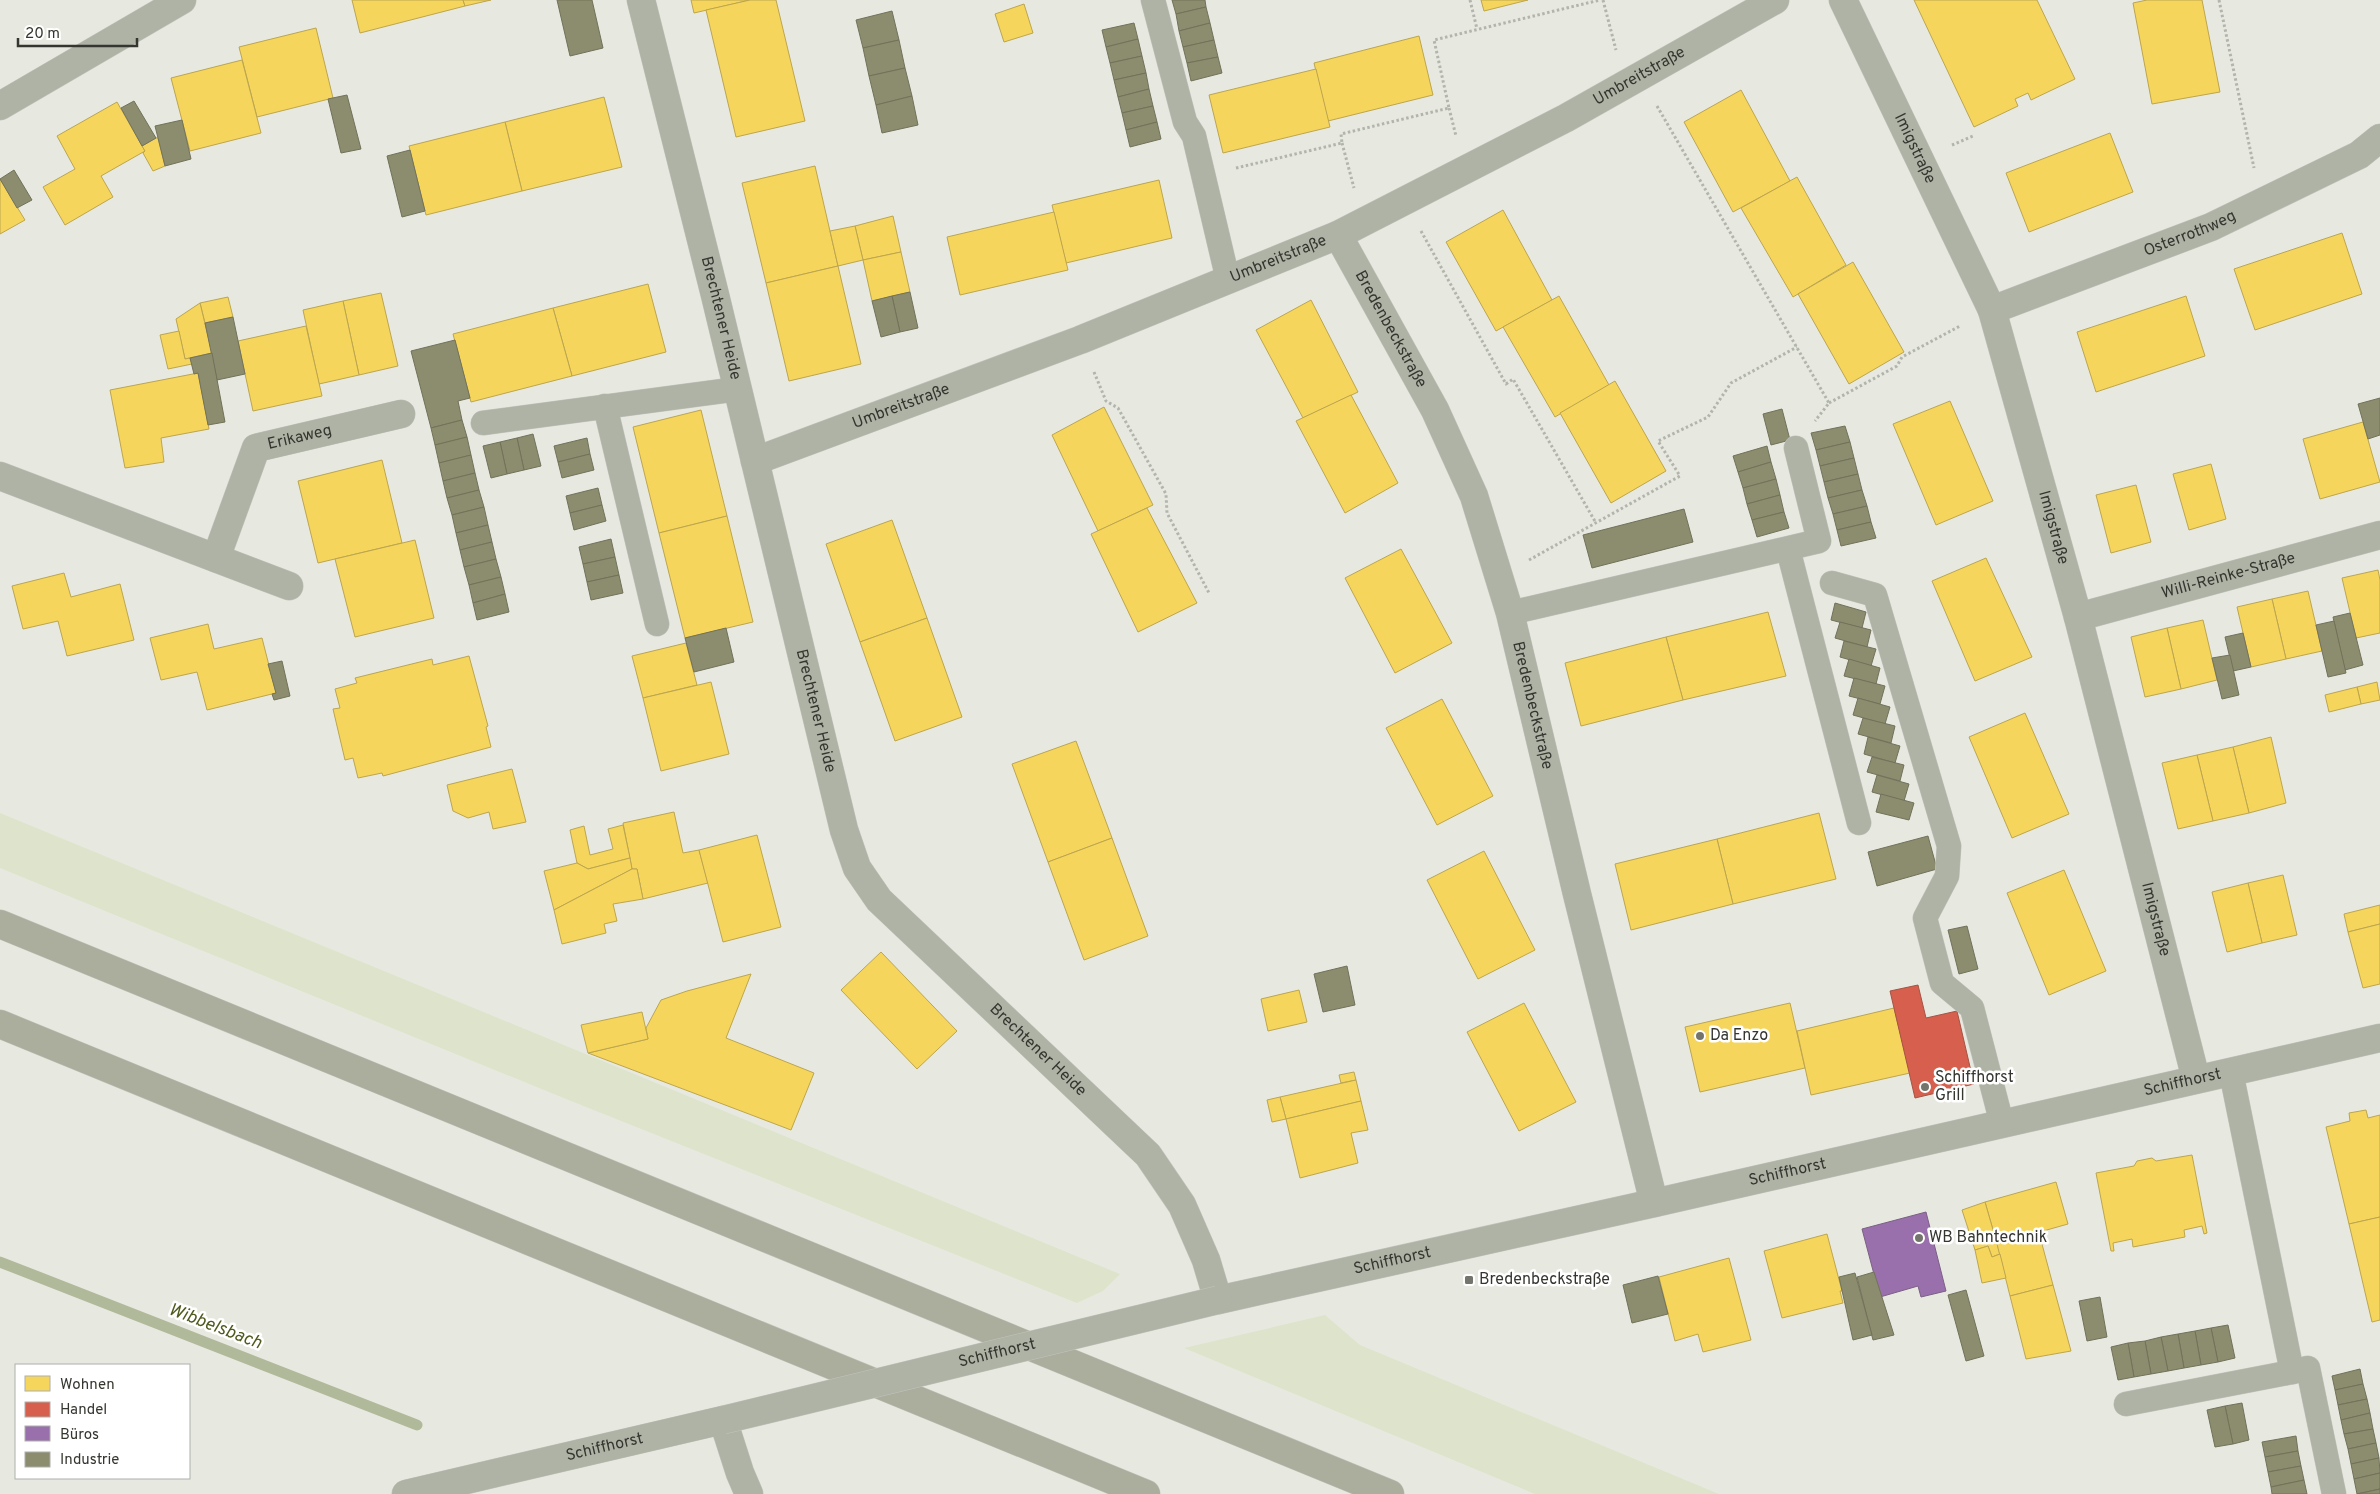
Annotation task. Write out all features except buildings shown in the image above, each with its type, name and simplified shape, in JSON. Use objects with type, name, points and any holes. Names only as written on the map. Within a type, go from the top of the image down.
[{"type":"highway","points":[[0,924],[1390,1494]]},
{"type":"highway","points":[[0,1024],[1146,1494]]},
{"type":"street","points":[[0,106],[182,0]]},
{"type":"street","name":"Brechtener Heide","points":[[641,0],[738,389],[844,830],[857,868],[879,900],[1148,1155],[1182,1205],[1206,1260],[1215,1290]]},
{"type":"street","name":"Umbreitstraße","points":[[755,460],[1080,340],[1338,235],[1566,118],[1775,0]]},
{"type":"street","name":"Imigstraße","points":[[1843,0],[1992,310],[2078,617],[2196,1079]]},
{"type":"street","name":"Osterrothweg","points":[[1992,310],[2211,227],[2359,154],[2380,138]]},
{"type":"street","name":"Bredenbeckstraße","points":[[1338,235],[1435,410],[1474,496],[1510,613],[1577,894],[1654,1203]]},
{"type":"street","name":"Erikaweg","points":[[216,558],[256,448],[400,414]]},
{"type":"street","points":[[0,476],[289,586]]},
{"type":"street","name":"Willi-Reinke-Straße","points":[[2078,617],[2380,535]]},
{"type":"street","name":"Schiffhorst","points":[[406,1494],[723,1420],[1215,1290],[1254,1292],[2380,1038]]},
{"type":"street","points":[[723,1420],[744,1484]]},
{"type":"lane","points":[[1153,0],[1184,122],[1194,136],[1228,280]]},
{"type":"lane","points":[[483,423],[738,389]]},
{"type":"lane","points":[[605,406],[657,624]]},
{"type":"lane","points":[[1510,613],[1788,550],[1820,541],[1796,448]]},
{"type":"lane","points":[[1788,550],[1859,823]]},
{"type":"lane","points":[[1832,583],[1875,595],[1949,846],[1947,876],[1925,918],[1942,983],[1972,1008],[2002,1124]]},
{"type":"lane","points":[[2231,1072],[2292,1372]]},
{"type":"lane","points":[[2126,1404],[2308,1368],[2334,1494]]},
{"type":"path","points":[[1470,0],[1477,29]]},
{"type":"path","points":[[1363,222],[1341,134],[1449,108],[1434,40],[1601,0],[1633,81],[1797,347],[1829,403]]},
{"type":"path","points":[[2219,0],[2260,203]]},
{"type":"path","points":[[1203,176],[1342,143]]},
{"type":"path","points":[[1404,201],[1506,384],[1513,379],[1596,523]]},
{"type":"path","points":[[1796,448],[1829,403],[1897,366],[1902,357],[1992,310]]},
{"type":"path","points":[[1080,340],[1106,401],[1118,408],[1166,494],[1167,513],[1209,593]]},
{"type":"path","points":[[1498,578],[1680,476],[1658,441],[1708,417],[1731,383],[1797,347]]},
{"type":"green space","points":[[0,813],[1120,1274],[1103,1291],[1077,1303],[566,1099],[0,868]]},
{"type":"green space","points":[[1325,1315],[1360,1345],[1719,1494],[1535,1494],[1184,1348]]},
{"type":"waterway","name":"Wibbelsbach","points":[[0,1262],[417,1425]]},
{"type":"place","name":"Da Enzo","points":[[1700,1036]]},
{"type":"place","name":"Schiffhorst Grill","points":[[1925,1087]]},
{"type":"place","name":"WB Bahntechnik","points":[[1919,1238]]},
{"type":"place","name":"Bredenbeckstraße","points":[[1469,1280]]}]
